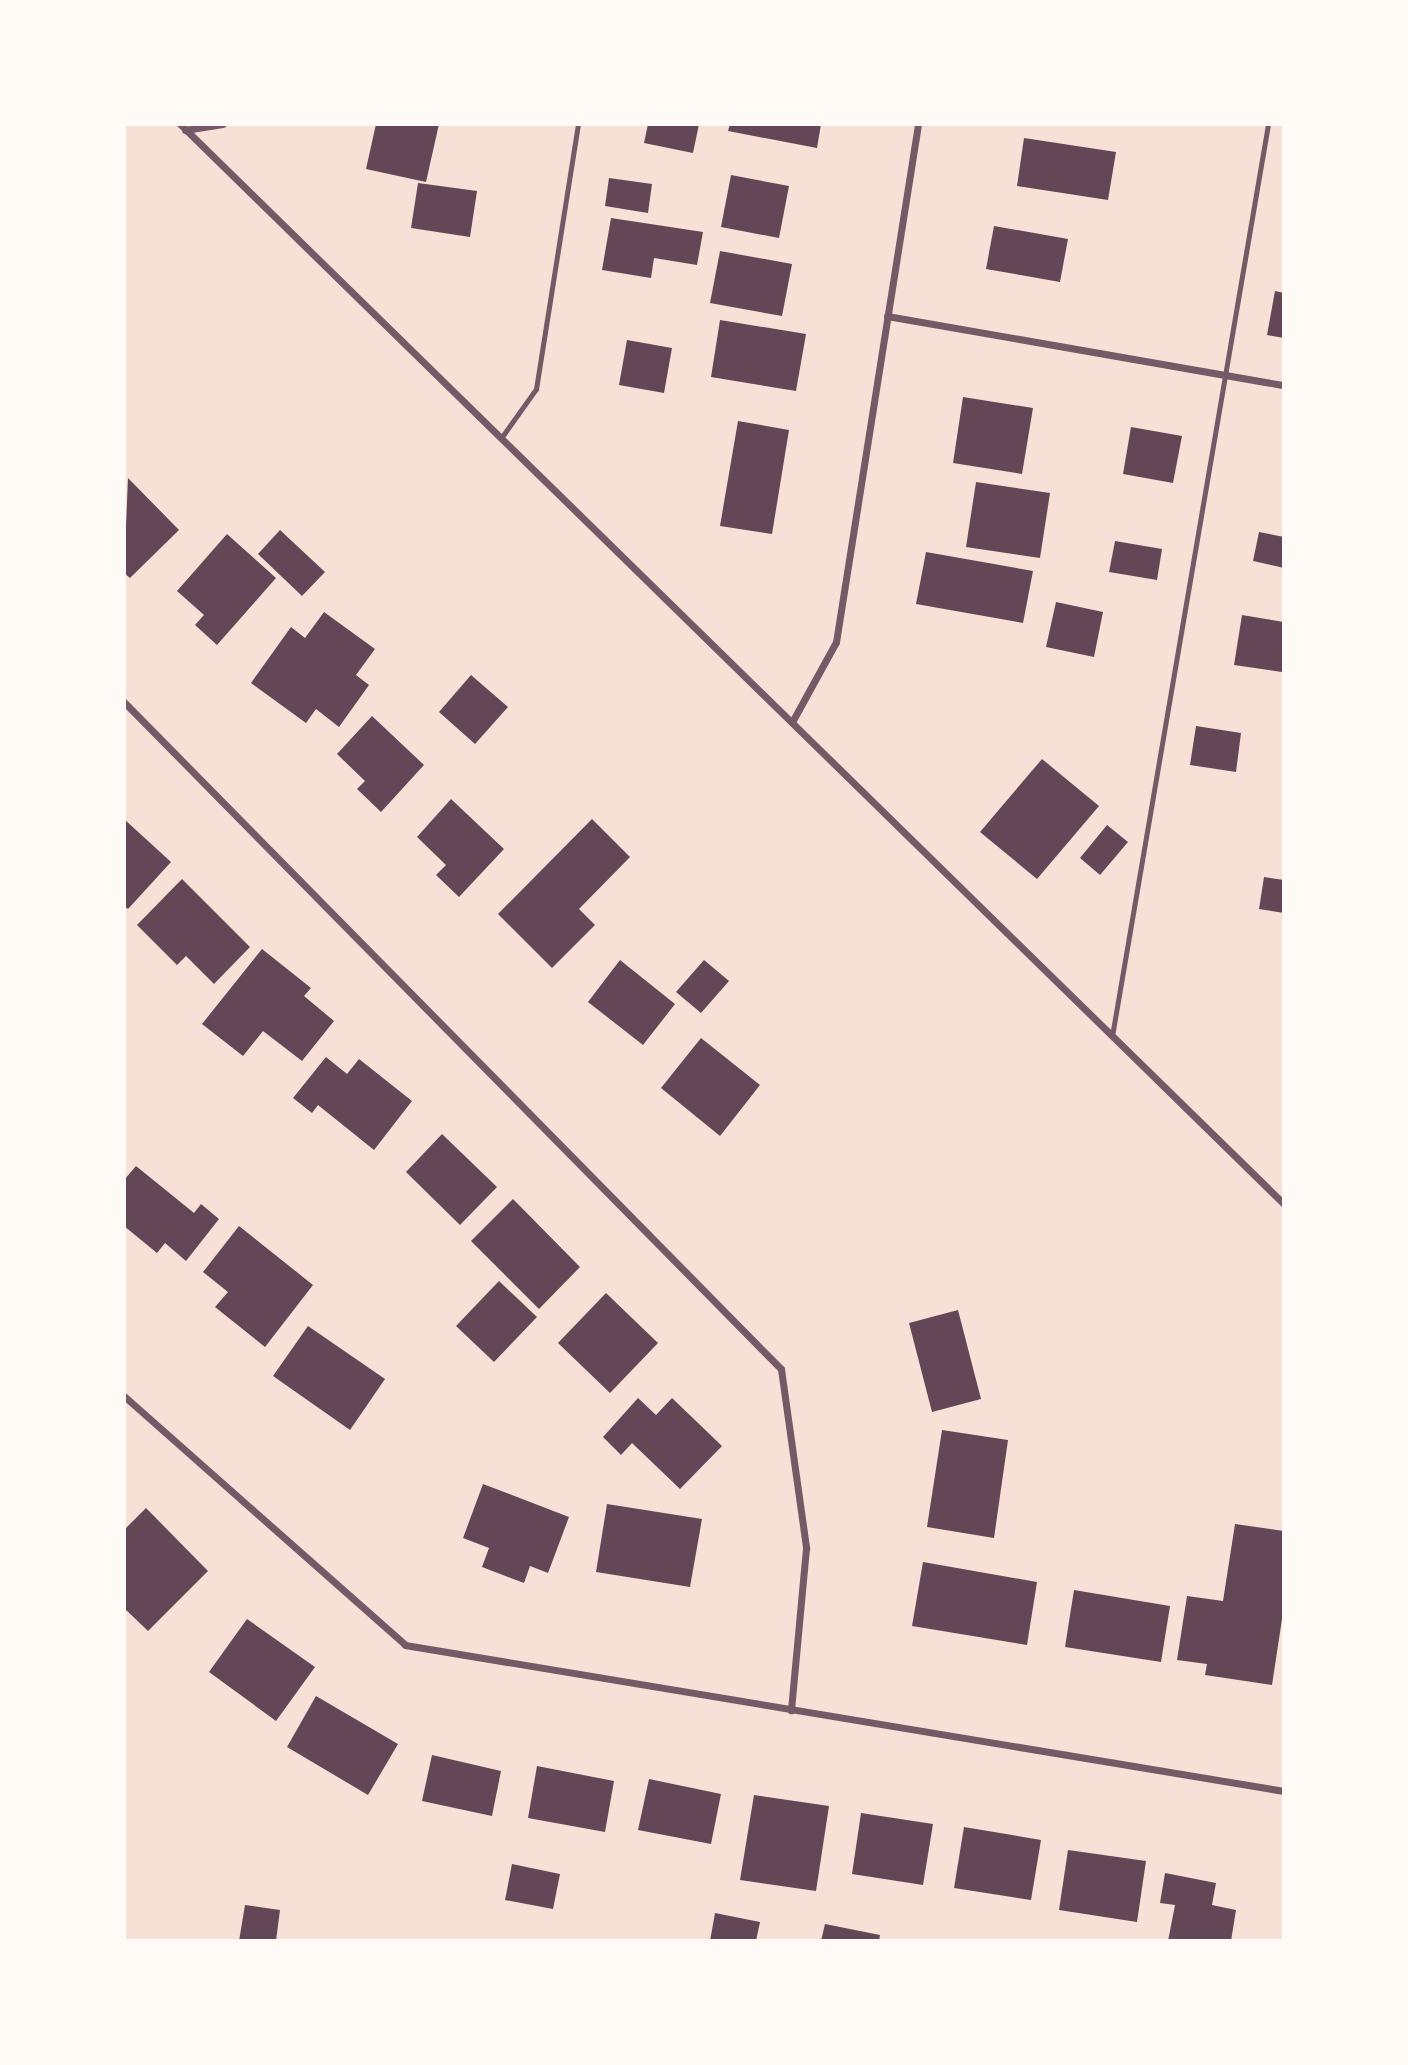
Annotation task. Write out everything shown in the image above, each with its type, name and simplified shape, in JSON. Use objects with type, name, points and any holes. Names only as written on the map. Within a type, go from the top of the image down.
[{"type":"street","points":[[183,127],[223,124]]},
{"type":"street","points":[[792,722],[836,642],[918,124]]},
{"type":"street","points":[[183,127],[1284,1204]]},
{"type":"street","points":[[887,316],[1284,386]]},
{"type":"street","points":[[124,702],[781,1369],[806,1548],[791,1710]]},
{"type":"street","points":[[124,1396],[405,1645],[1284,1791]]},
{"type":"lane","points":[[501,438],[536,389],[578,124]]},
{"type":"lane","points":[[1112,1036],[1268,124]]},
{"type":"building","points":[[376,124],[439,124],[426,182],[366,169]]},
{"type":"building","points":[[648,124],[699,124],[693,153],[644,143]]},
{"type":"building","points":[[730,124],[821,124],[817,148],[728,131]]},
{"type":"building","points":[[1024,138],[1116,152],[1108,200],[1017,186]]},
{"type":"building","points":[[731,175],[789,186],[779,238],[721,227]]},
{"type":"building","points":[[609,178],[652,184],[648,213],[605,206]]},
{"type":"building","points":[[418,183],[477,191],[470,237],[411,228]]},
{"type":"building","points":[[611,218],[703,232],[697,265],[654,258],[651,278],[602,270]]},
{"type":"building","points":[[994,226],[1068,239],[1060,282],[986,269]]},
{"type":"building","points":[[720,251],[792,264],[782,316],[710,303]]},
{"type":"building","points":[[1275,291],[1284,293],[1284,338],[1267,335]]},
{"type":"building","points":[[720,320],[806,334],[796,391],[711,377]]},
{"type":"building","points":[[627,340],[672,348],[664,393],[619,385]]},
{"type":"building","points":[[963,397],[1033,408],[1022,474],[953,463]]},
{"type":"building","points":[[738,421],[789,430],[772,534],[720,526]]},
{"type":"building","points":[[1131,427],[1182,436],[1173,483],[1123,474]]},
{"type":"building","points":[[128,478],[179,530],[130,578],[124,573]]},
{"type":"building","points":[[976,482],[1050,493],[1040,558],[966,547]]},
{"type":"building","points":[[280,530],[325,572],[302,596],[258,554]]},
{"type":"building","points":[[1259,532],[1284,537],[1284,568],[1253,561]]},
{"type":"building","points":[[227,534],[276,578],[217,645],[195,625],[204,615],[177,591]]},
{"type":"building","points":[[1115,541],[1162,549],[1157,580],[1109,572]]},
{"type":"building","points":[[926,552],[1033,571],[1023,623],[916,604]]},
{"type":"building","points":[[1056,602],[1103,612],[1094,657],[1046,647]]},
{"type":"building","points":[[324,612],[375,649],[356,675],[369,685],[339,727],[316,709],[306,723],[251,683],[291,627],[305,638]]},
{"type":"building","points":[[1242,615],[1284,622],[1282,672],[1234,665]]},
{"type":"building","points":[[471,675],[508,707],[475,744],[439,712]]},
{"type":"building","points":[[372,716],[424,765],[381,812],[357,789],[365,781],[337,754]]},
{"type":"building","points":[[1196,726],[1241,733],[1236,772],[1190,765]]},
{"type":"building","points":[[1042,759],[1099,806],[1037,879],[980,832]]},
{"type":"building","points":[[451,799],[504,849],[459,897],[436,875],[446,865],[417,837]]},
{"type":"building","points":[[124,819],[171,862],[128,909],[124,906]]},
{"type":"building","points":[[592,819],[630,857],[579,909],[595,925],[552,968],[498,914]]},
{"type":"building","points":[[1107,825],[1128,842],[1100,875],[1080,858]]},
{"type":"building","points":[[1264,877],[1284,880],[1284,913],[1259,909]]},
{"type":"building","points":[[182,879],[250,947],[214,984],[186,956],[177,965],[137,925]]},
{"type":"building","points":[[262,949],[311,988],[304,996],[334,1021],[302,1061],[263,1031],[243,1056],[202,1024]]},
{"type":"building","points":[[620,960],[675,1004],[643,1045],[588,1002]]},
{"type":"building","points":[[704,960],[729,981],[701,1013],[676,992]]},
{"type":"building","points":[[701,1038],[760,1085],[720,1136],[661,1088]]},
{"type":"building","points":[[326,1057],[347,1074],[359,1059],[412,1101],[374,1150],[318,1105],[312,1113],[293,1098]]},
{"type":"building","points":[[442,1134],[497,1187],[460,1225],[406,1172]]},
{"type":"building","points":[[136,1166],[194,1213],[201,1204],[219,1219],[186,1261],[165,1243],[157,1253],[124,1226],[124,1180]]},
{"type":"building","points":[[513,1199],[580,1267],[539,1309],[471,1241]]},
{"type":"building","points":[[239,1226],[313,1285],[265,1347],[215,1307],[228,1292],[203,1272]]},
{"type":"building","points":[[499,1281],[537,1317],[494,1362],[456,1326]]},
{"type":"building","points":[[606,1293],[658,1343],[610,1393],[558,1343]]},
{"type":"building","points":[[958,1310],[981,1399],[932,1412],[909,1323]]},
{"type":"building","points":[[308,1326],[385,1379],[350,1430],[273,1376]]},
{"type":"building","points":[[638,1398],[656,1415],[672,1398],[722,1446],[680,1489],[632,1443],[621,1455],[603,1437]]},
{"type":"building","points":[[942,1430],[1008,1440],[994,1538],[927,1527]]},
{"type":"building","points":[[483,1484],[569,1517],[548,1573],[530,1566],[524,1583],[482,1567],[489,1548],[463,1538]]},
{"type":"building","points":[[607,1504],[702,1519],[690,1587],[596,1572]]},
{"type":"building","points":[[146,1508],[208,1571],[148,1631],[124,1608],[124,1530]]},
{"type":"building","points":[[1235,1524],[1284,1531],[1284,1606],[1272,1685],[1205,1675],[1207,1664],[1177,1660],[1187,1596],[1223,1601]]},
{"type":"building","points":[[923,1562],[1037,1582],[1027,1645],[912,1626]]},
{"type":"building","points":[[1074,1590],[1170,1606],[1161,1662],[1065,1647]]},
{"type":"building","points":[[247,1619],[315,1667],[276,1721],[209,1672]]},
{"type":"building","points":[[316,1696],[398,1744],[368,1795],[287,1747]]},
{"type":"building","points":[[432,1755],[501,1771],[492,1816],[422,1801]]},
{"type":"building","points":[[537,1766],[614,1781],[605,1832],[528,1818]]},
{"type":"building","points":[[649,1779],[721,1794],[711,1844],[638,1830]]},
{"type":"building","points":[[754,1795],[829,1806],[816,1891],[740,1880]]},
{"type":"building","points":[[861,1813],[933,1824],[923,1885],[852,1874]]},
{"type":"building","points":[[964,1827],[1041,1840],[1031,1900],[954,1888]]},
{"type":"building","points":[[1068,1850],[1146,1861],[1137,1922],[1059,1910]]},
{"type":"building","points":[[512,1864],[560,1874],[553,1909],[505,1900]]},
{"type":"building","points":[[1165,1873],[1216,1883],[1212,1905],[1236,1910],[1231,1941],[1168,1941],[1175,1905],[1160,1903]]},
{"type":"building","points":[[245,1905],[280,1910],[276,1941],[239,1941]]},
{"type":"building","points":[[715,1913],[760,1922],[756,1941],[710,1941]]},
{"type":"building","points":[[825,1924],[880,1935],[879,1941],[821,1941]]}]
